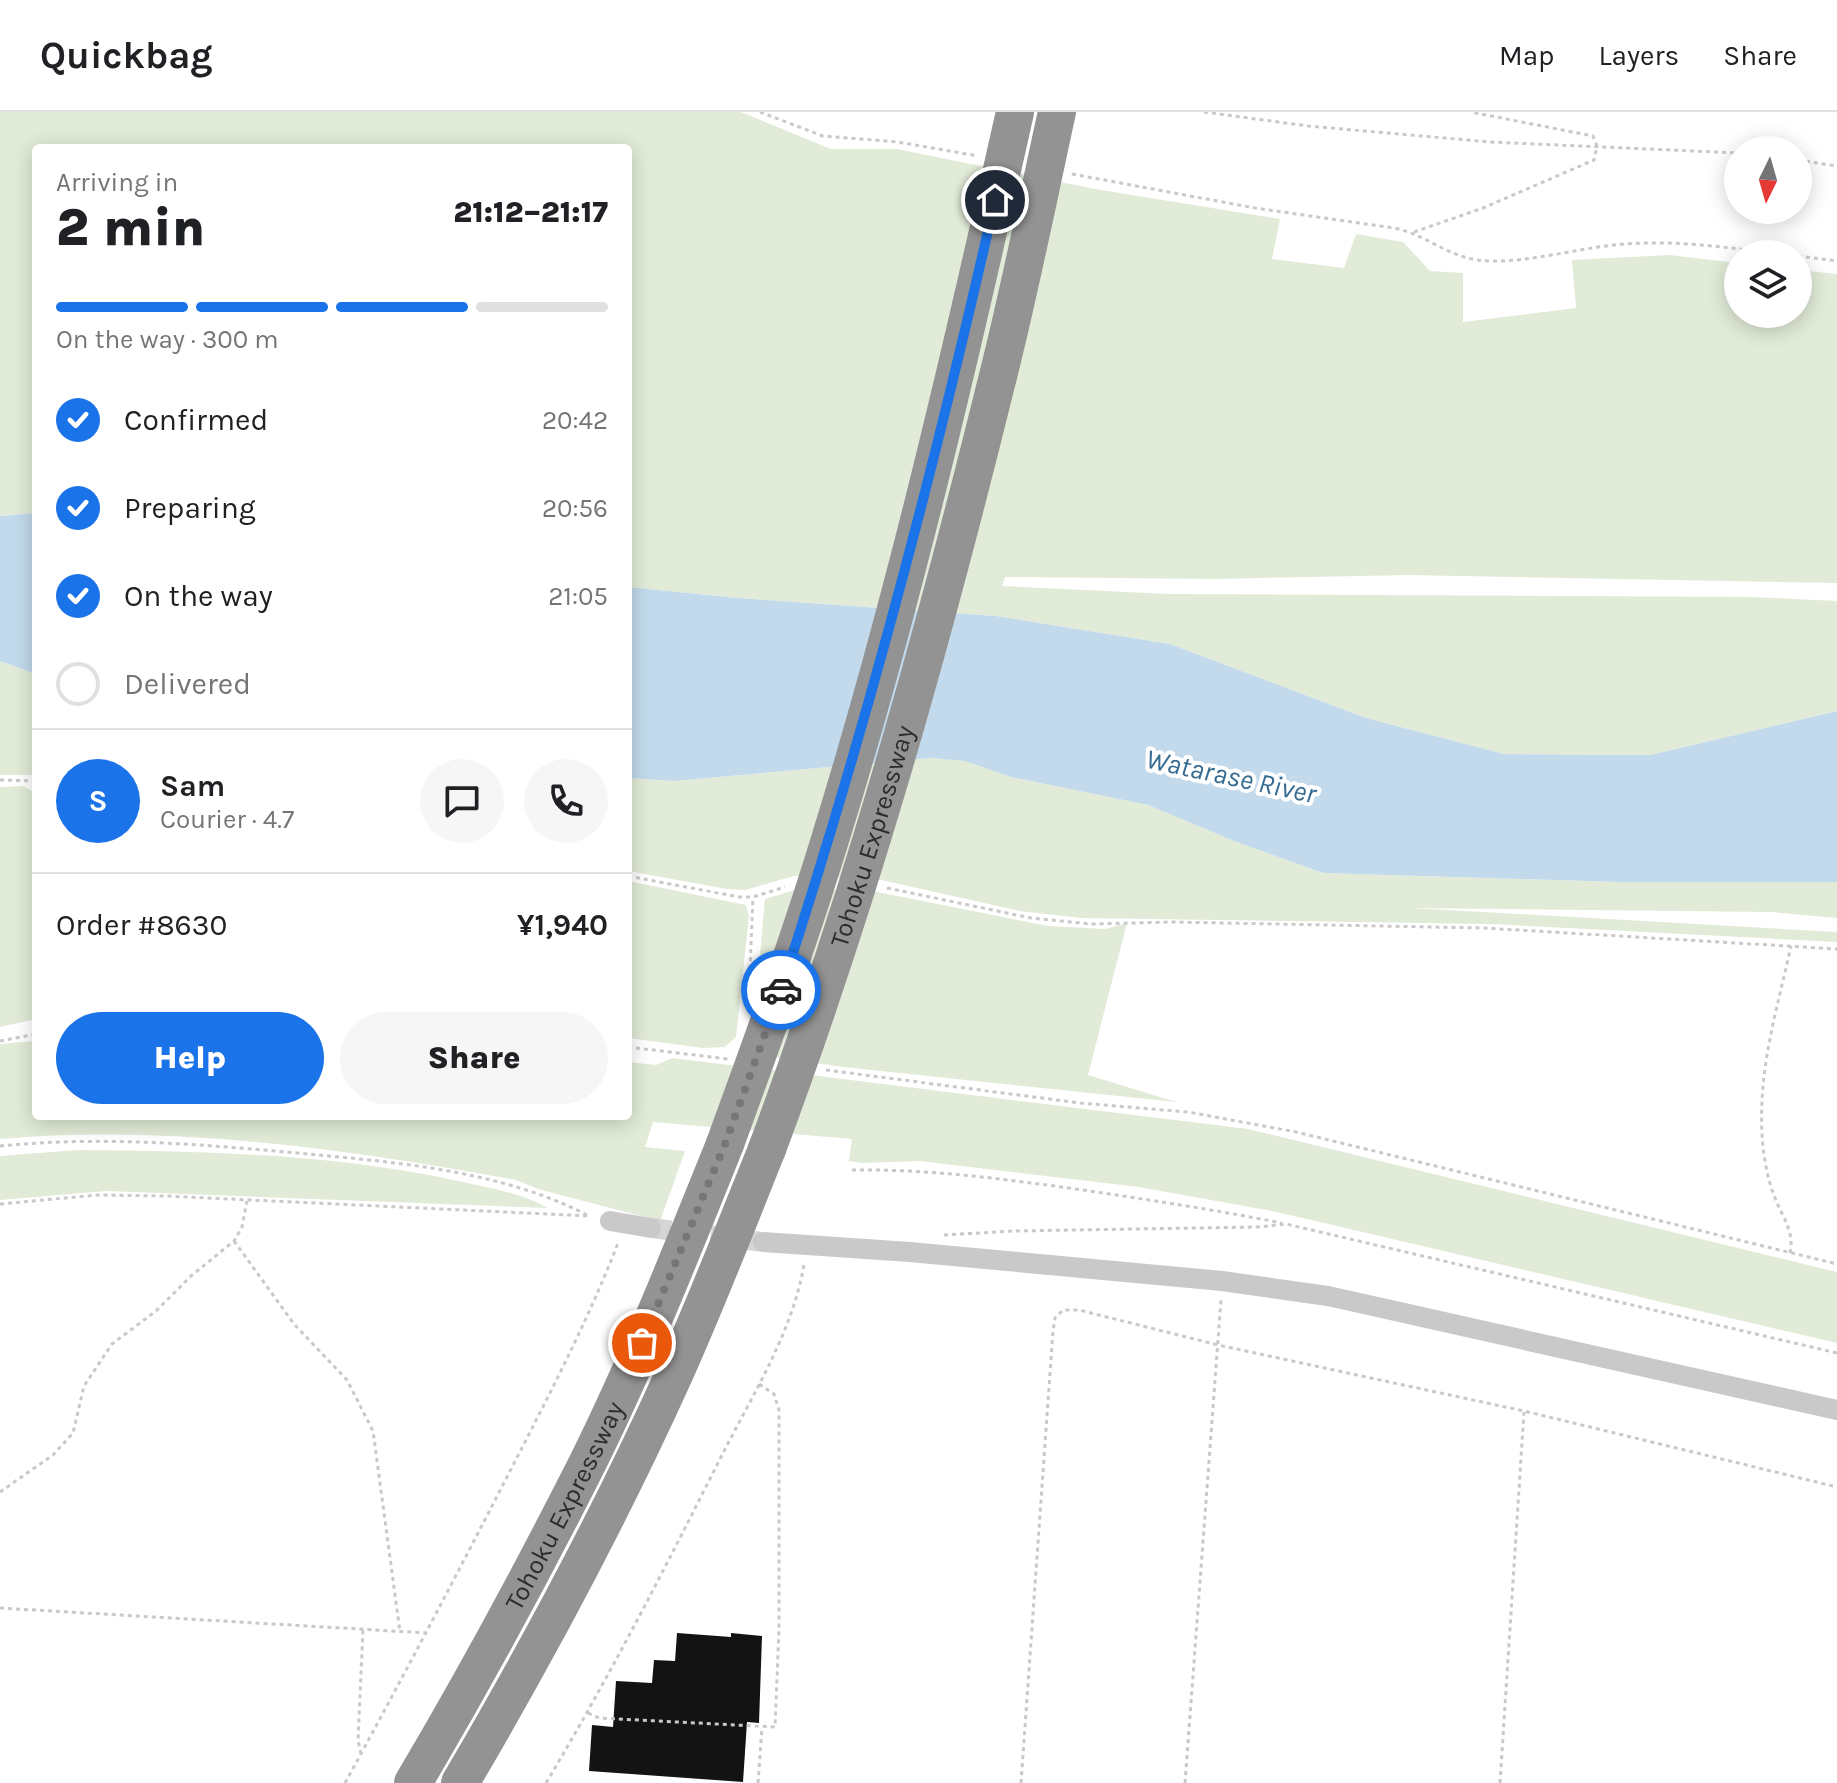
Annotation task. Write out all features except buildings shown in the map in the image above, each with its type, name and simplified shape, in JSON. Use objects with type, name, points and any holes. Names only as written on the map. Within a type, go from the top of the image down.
[{"type":"highway","name":"Tohoku Expressway","points":[[413,1783],[526,1582],[589,1460],[672,1276],[774,1010],[828,846],[889,636],[955,377],[1015,112]]},
{"type":"highway","name":"Tohoku Expressway","points":[[460,1783],[557,1612],[627,1475],[706,1299],[815,1020],[868,855],[997,383],[1057,112]]},
{"type":"street","points":[[617,1223],[651,1228]]},
{"type":"street","points":[[763,1242],[910,1252],[1222,1281],[1328,1296],[1837,1410]]},
{"type":"path","points":[[760,112],[823,136],[898,142],[983,157]]},
{"type":"path","points":[[1204,112],[1308,126],[1475,141],[1724,152]]},
{"type":"path","points":[[1414,232],[1483,208],[1594,160],[1597,146],[1593,136],[1471,112]]},
{"type":"path","points":[[1812,162],[1837,166]]},
{"type":"path","points":[[1072,174],[1255,208],[1414,232],[1458,257],[1493,261],[1615,244],[1671,241],[1724,247]]},
{"type":"path","points":[[1812,258],[1837,261]]},
{"type":"path","points":[[0,780],[32,781]]},
{"type":"path","points":[[632,877],[739,897],[753,897],[798,883]]},
{"type":"path","points":[[882,887],[1031,918],[1091,924],[1172,922],[1484,928],[1837,949]]},
{"type":"path","points":[[748,1001],[753,897]]},
{"type":"path","points":[[1790,1253],[1793,1240],[1773,1195],[1763,1149],[1761,1116],[1762,1076],[1791,946]]},
{"type":"path","points":[[0,1041],[32,1035]]},
{"type":"path","points":[[632,1047],[730,1059]]},
{"type":"path","points":[[823,1070],[1243,1121],[1837,1264]]},
{"type":"path","points":[[0,1146],[134,1141],[221,1146],[400,1164],[545,1195],[588,1216]]},
{"type":"path","points":[[852,1170],[911,1169],[1031,1183],[1230,1213],[1837,1353]]},
{"type":"path","points":[[0,1204],[98,1195],[588,1216],[617,1223],[594,1304],[427,1633],[345,1783]]},
{"type":"path","points":[[0,1492],[53,1455],[73,1433],[84,1386],[112,1344],[156,1311],[191,1276],[234,1241],[242,1227],[247,1201]]},
{"type":"path","points":[[936,1235],[1286,1224]]},
{"type":"path","points":[[234,1241],[294,1324],[347,1380],[373,1431],[400,1632]]},
{"type":"path","points":[[546,1783],[588,1713],[656,1586],[787,1327],[808,1246]]},
{"type":"path","points":[[1185,1783],[1222,1281]]},
{"type":"path","points":[[1021,1783],[1055,1318],[1063,1310],[1079,1310],[1218,1345],[1524,1411],[1837,1487]]},
{"type":"path","points":[[588,1713],[599,1718],[775,1727],[779,1629],[779,1410],[774,1394],[759,1383]]},
{"type":"path","points":[[1500,1783],[1524,1411]]},
{"type":"path","points":[[0,1608],[427,1633]]},
{"type":"path","points":[[361,1754],[358,1740],[363,1630]]},
{"type":"path","points":[[758,1783],[762,1728]]},
{"type":"green space","points":[[0,112],[741,112],[831,149],[897,149],[1095,189],[1280,219],[1272,259],[1344,268],[1356,234],[1403,242],[1430,271],[1463,273],[1463,322],[1576,308],[1572,260],[1669,255],[1724,261],[1724,328],[1812,328],[1812,271],[1837,274],[1837,583],[1409,575],[1215,579],[1005,577],[1002,586],[1169,594],[1751,597],[1837,601],[1837,711],[1650,755],[1504,754],[1366,718],[1170,644],[996,616],[632,587],[632,144],[32,144],[32,513],[0,516]]},
{"type":"green space","points":[[0,661],[32,673],[32,775],[0,775]]},
{"type":"green space","points":[[930,758],[965,761],[1011,777],[1148,805],[1234,841],[1323,873],[1619,882],[1837,882],[1837,918],[1771,912],[1411,908],[1837,932],[1837,942],[1491,924],[1082,918],[1020,911],[881,880],[794,876],[745,890],[632,872],[632,778],[674,781]]},
{"type":"green space","points":[[24,786],[32,791],[32,1020],[0,1027],[0,787]]},
{"type":"green space","points":[[632,882],[746,905],[749,916],[736,1037],[725,1047],[703,1048],[632,1039]]},
{"type":"green space","points":[[798,889],[872,891],[1048,926],[1106,929],[1127,923],[1088,1075],[1176,1102],[843,1067],[751,1054],[765,899]]},
{"type":"green space","points":[[32,1041],[32,1120],[632,1120],[632,1062],[656,1065],[672,1058],[1248,1129],[1837,1272],[1837,1343],[1277,1212],[1139,1187],[920,1161],[849,1161],[852,1139],[653,1122],[645,1147],[685,1151],[660,1221],[538,1189],[516,1180],[324,1149],[194,1137],[65,1135],[0,1139],[0,1044]]},
{"type":"green space","points":[[78,1150],[218,1153],[357,1164],[487,1187],[524,1197],[548,1208],[107,1191],[0,1200],[0,1156]]},
{"type":"water","points":[[32,513],[32,673],[0,661],[0,516]]},
{"type":"water","name":"Watarase River","points":[[632,587],[996,616],[1170,644],[1366,718],[1504,754],[1650,755],[1837,711],[1837,882],[1619,882],[1323,873],[1234,841],[1148,805],[1011,777],[965,761],[930,758],[674,781],[632,778]]},
{"type":"tunnel","points":[[651,1228],[763,1242]]},
{"type":"way so far","points":[[642,1343],[725,1144],[781,990]]},
{"type":"route","points":[[781,990],[828,846],[889,636],[955,377],[995,200]]}]
